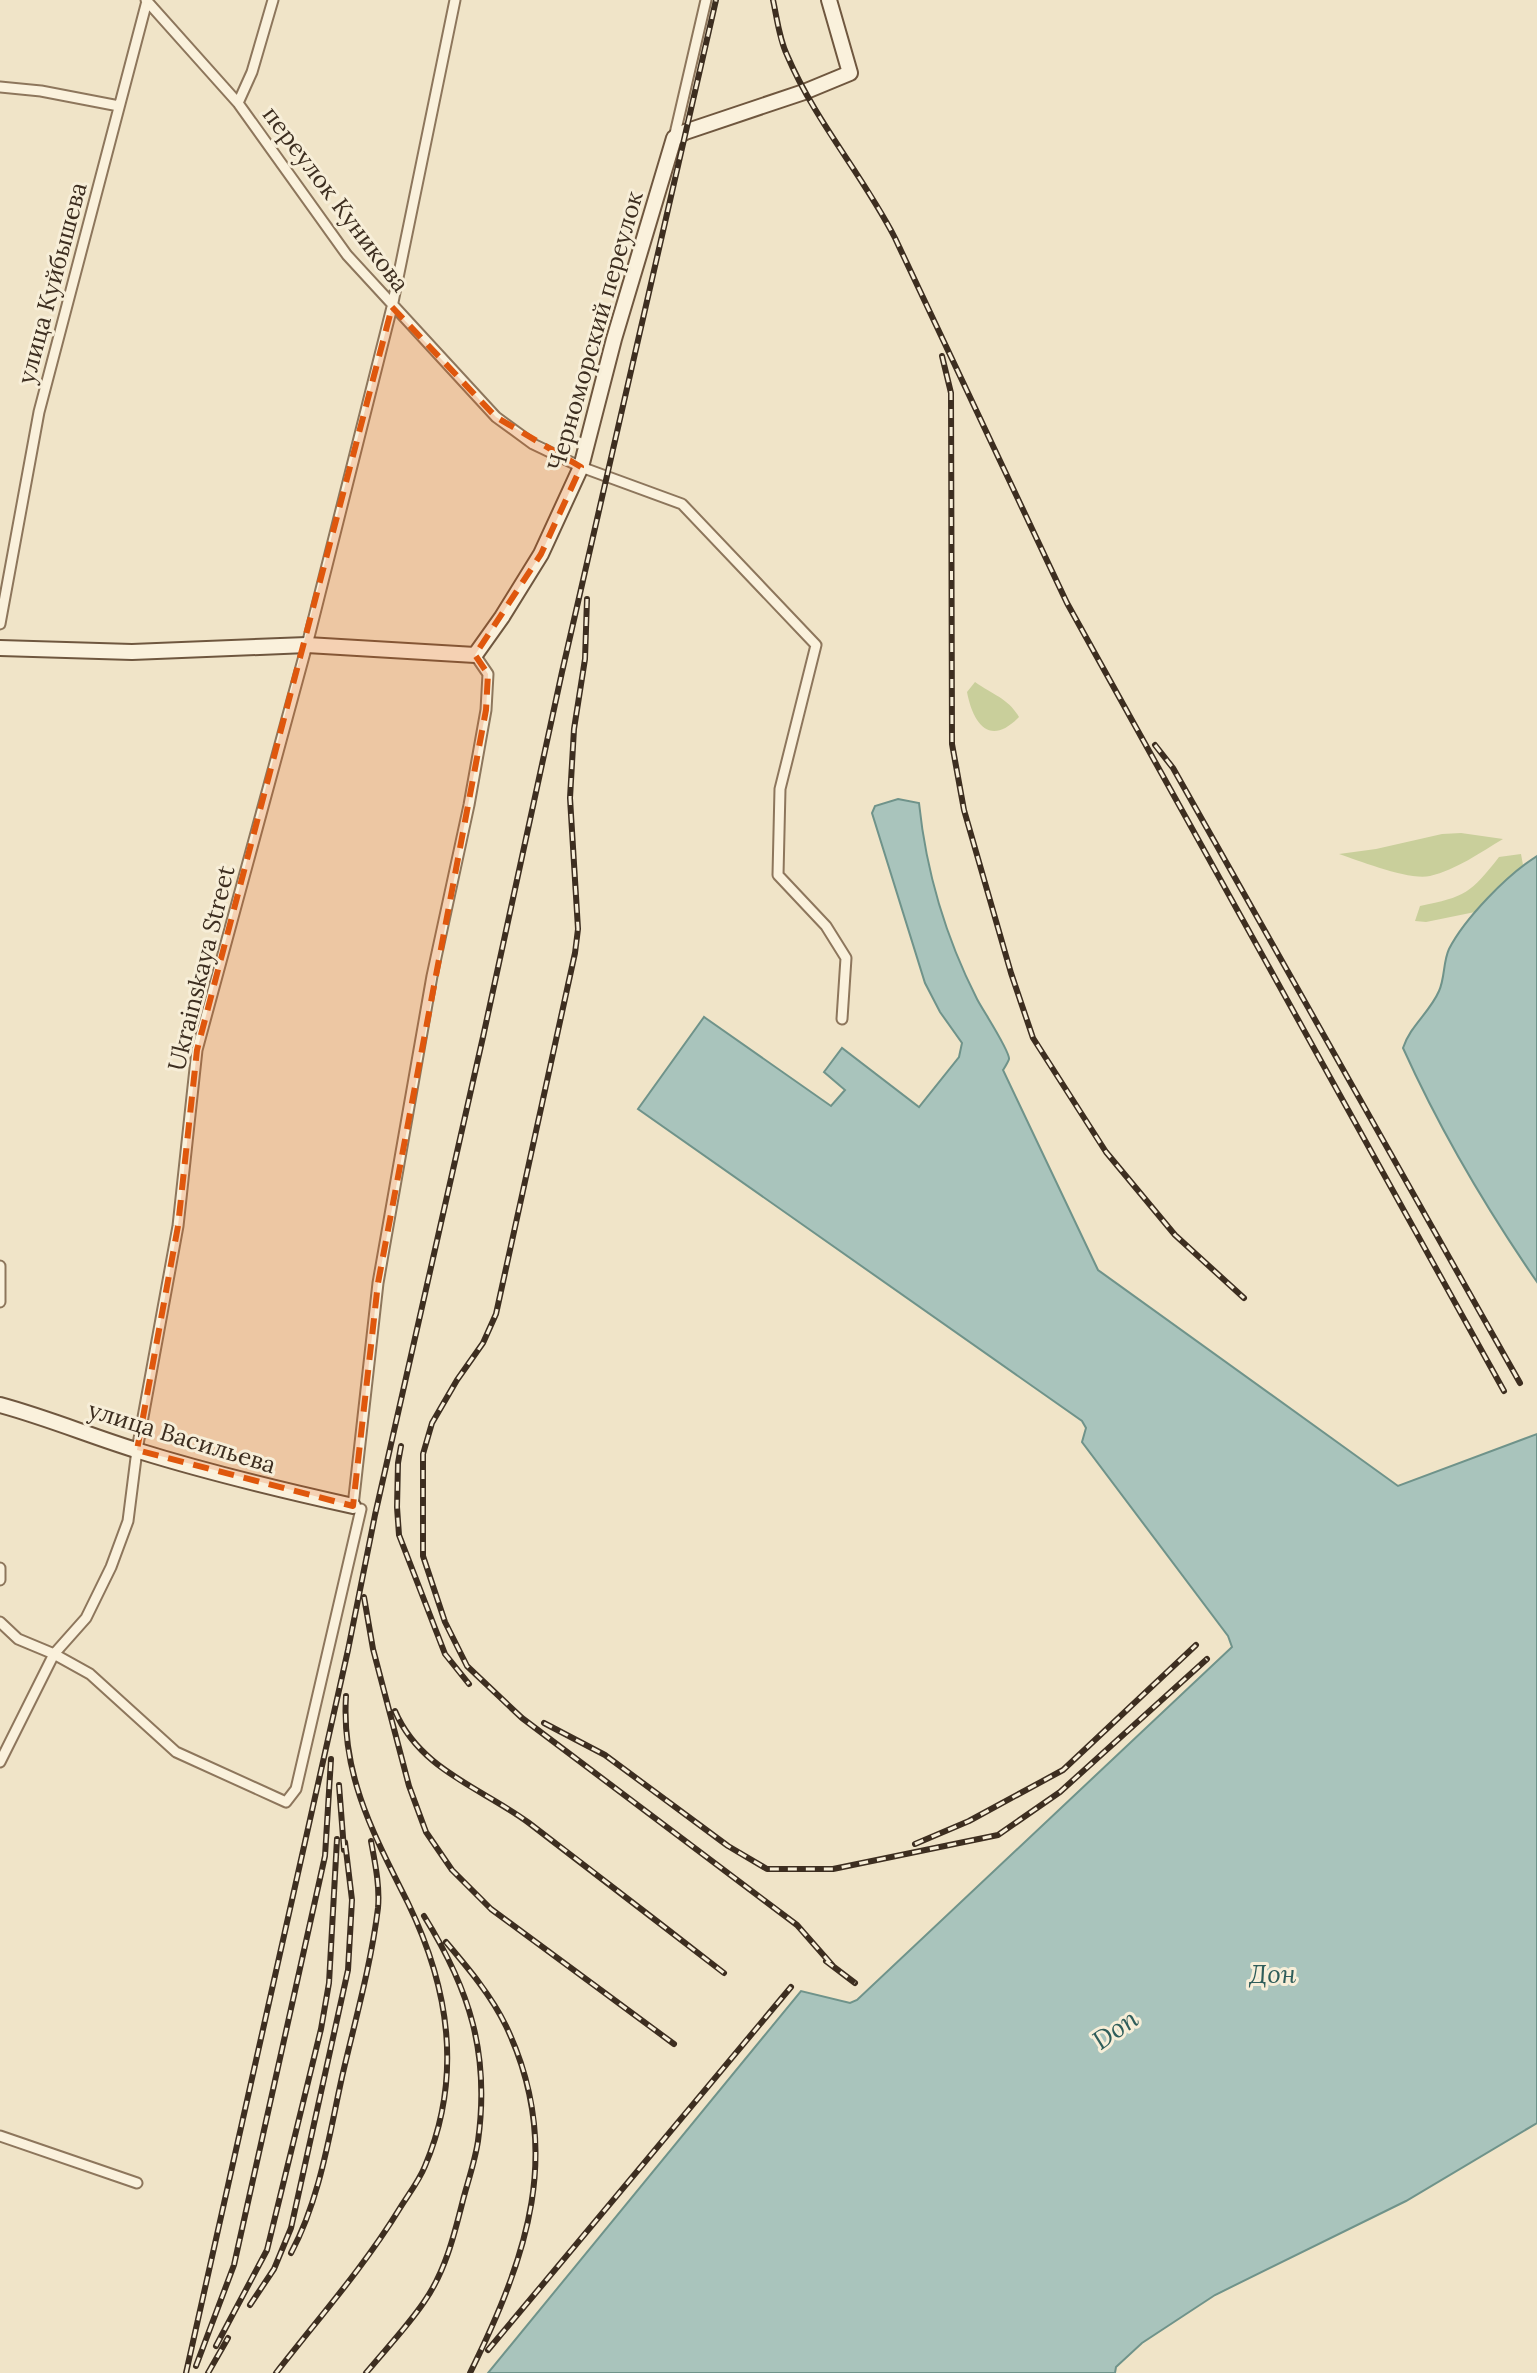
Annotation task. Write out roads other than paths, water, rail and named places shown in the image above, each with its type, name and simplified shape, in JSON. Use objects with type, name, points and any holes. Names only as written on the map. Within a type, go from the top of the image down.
[{"type":"street","points":[[238,103],[252,72],[273,0]]},
{"type":"street","name":"Ukrainskaya Street","points":[[0,1762],[54,1654],[86,1618],[111,1567],[128,1521],[137,1450],[178,1226],[197,1050],[307,645],[392,307],[455,0]]},
{"type":"street","points":[[674,138],[706,0]]},
{"type":"street","points":[[674,138],[850,73],[829,0]]},
{"type":"street","name":"переулок Куникова","points":[[146,1],[238,103],[347,255],[496,417],[533,444],[581,467],[682,504],[816,645],[780,789],[778,875],[826,926],[846,958],[842,1019]]},
{"type":"street","name":"улица Куйбышева","points":[[0,624],[39,412],[146,1]]},
{"type":"street","points":[[0,87],[41,91],[119,106]]},
{"type":"street","name":"Черноморский переулок","points":[[475,655],[541,554],[581,467],[614,339],[674,138]]},
{"type":"street","points":[[0,648],[132,652],[307,645],[475,655],[488,674],[486,710],[469,805],[432,976],[378,1283],[357,1508],[296,1789],[286,1802],[176,1752],[90,1674],[18,1639],[0,1622]]},
{"type":"street","points":[[0,1266],[0,1302]]},
{"type":"street","name":"улица Васильева","points":[[0,1405],[257,1485],[357,1508]]},
{"type":"street","points":[[0,1568],[0,1580]]},
{"type":"street","points":[[0,2136],[137,2183]]},
{"type":"water","name":"Дон","points":[[898,799],[919,803],[932,878],[956,952],[977,999],[1005,1048],[1009,1059],[1003,1070],[1098,1270],[1398,1486],[1537,1434],[1537,2123],[1406,2201],[1215,2295],[1142,2343],[1116,2367],[1115,2373],[488,2373],[801,1991],[850,2003],[857,2000],[1232,1647],[1228,1636],[1082,1442],[1086,1428],[1082,1421],[638,1109],[704,1017],[831,1106],[845,1090],[824,1072],[842,1048],[919,1107],[959,1057],[962,1043],[940,1012],[925,983],[872,813],[875,806]]},
{"type":"water","points":[[1537,856],[1537,1282],[1465,1168],[1403,1048],[1439,991],[1447,954],[1465,924],[1513,874]]},
{"type":"railway","points":[[186,2373],[562,672],[716,0]]},
{"type":"railway","points":[[773,0],[782,42],[798,79],[895,238],[1067,603],[1504,1391]]},
{"type":"railway","points":[[942,356],[951,393],[952,744],[964,810],[1011,973],[1033,1038],[1106,1152],[1175,1235],[1244,1298]]},
{"type":"railway","points":[[587,599],[585,659],[574,729],[570,798],[578,929],[575,953],[496,1314],[483,1343],[432,1423],[423,1454],[423,1556],[445,1622],[467,1666],[522,1718],[797,1925],[833,1966]]},
{"type":"railway","points":[[1155,745],[1173,768],[1520,1383]]},
{"type":"railway","points":[[401,1446],[397,1507],[399,1535],[445,1654],[469,1684]]},
{"type":"railway","points":[[364,1597],[373,1649],[409,1786],[426,1832],[452,1870],[491,1909],[674,2044]]},
{"type":"railway","points":[[915,1844],[969,1821],[1063,1770],[1196,1645]]},
{"type":"railway","points":[[544,1723],[605,1755],[728,1846],[767,1869],[833,1869],[998,1835],[1060,1792],[1207,1659]]},
{"type":"railway","points":[[276,2373],[356,2272],[417,2182],[437,2132],[444,2099],[446,2033],[433,1967],[422,1935],[362,1804],[349,1752],[346,1696]]},
{"type":"railway","points":[[395,1711],[406,1731],[436,1763],[529,1823],[724,1973]]},
{"type":"railway","points":[[196,2366],[234,2265],[325,1856],[331,1759]]},
{"type":"railway","points":[[339,1785],[344,1850]]},
{"type":"railway","points":[[216,2346],[267,2250],[321,2029],[329,1983],[337,1839]]},
{"type":"railway","points":[[291,2253],[309,2211],[322,2167],[371,1951],[378,1908],[377,1874],[371,1841]]},
{"type":"railway","points":[[250,2305],[274,2269],[291,2228],[348,1970],[352,1900],[345,1842]]},
{"type":"railway","points":[[366,2373],[417,2311],[438,2278],[452,2240],[478,2141],[481,2080],[473,2024],[454,1970],[424,1916]]},
{"type":"railway","points":[[446,1942],[471,1972],[506,2026],[524,2072],[533,2116],[536,2160],[532,2202],[522,2245],[508,2287],[470,2373]]},
{"type":"railway","points":[[826,1961],[855,1983]]},
{"type":"railway","points":[[488,2350],[791,1987]]},
{"type":"railway","points":[[208,2373],[228,2338]]},
{"type":"water label","name":"Don","points":[[1115,2029]]}]
